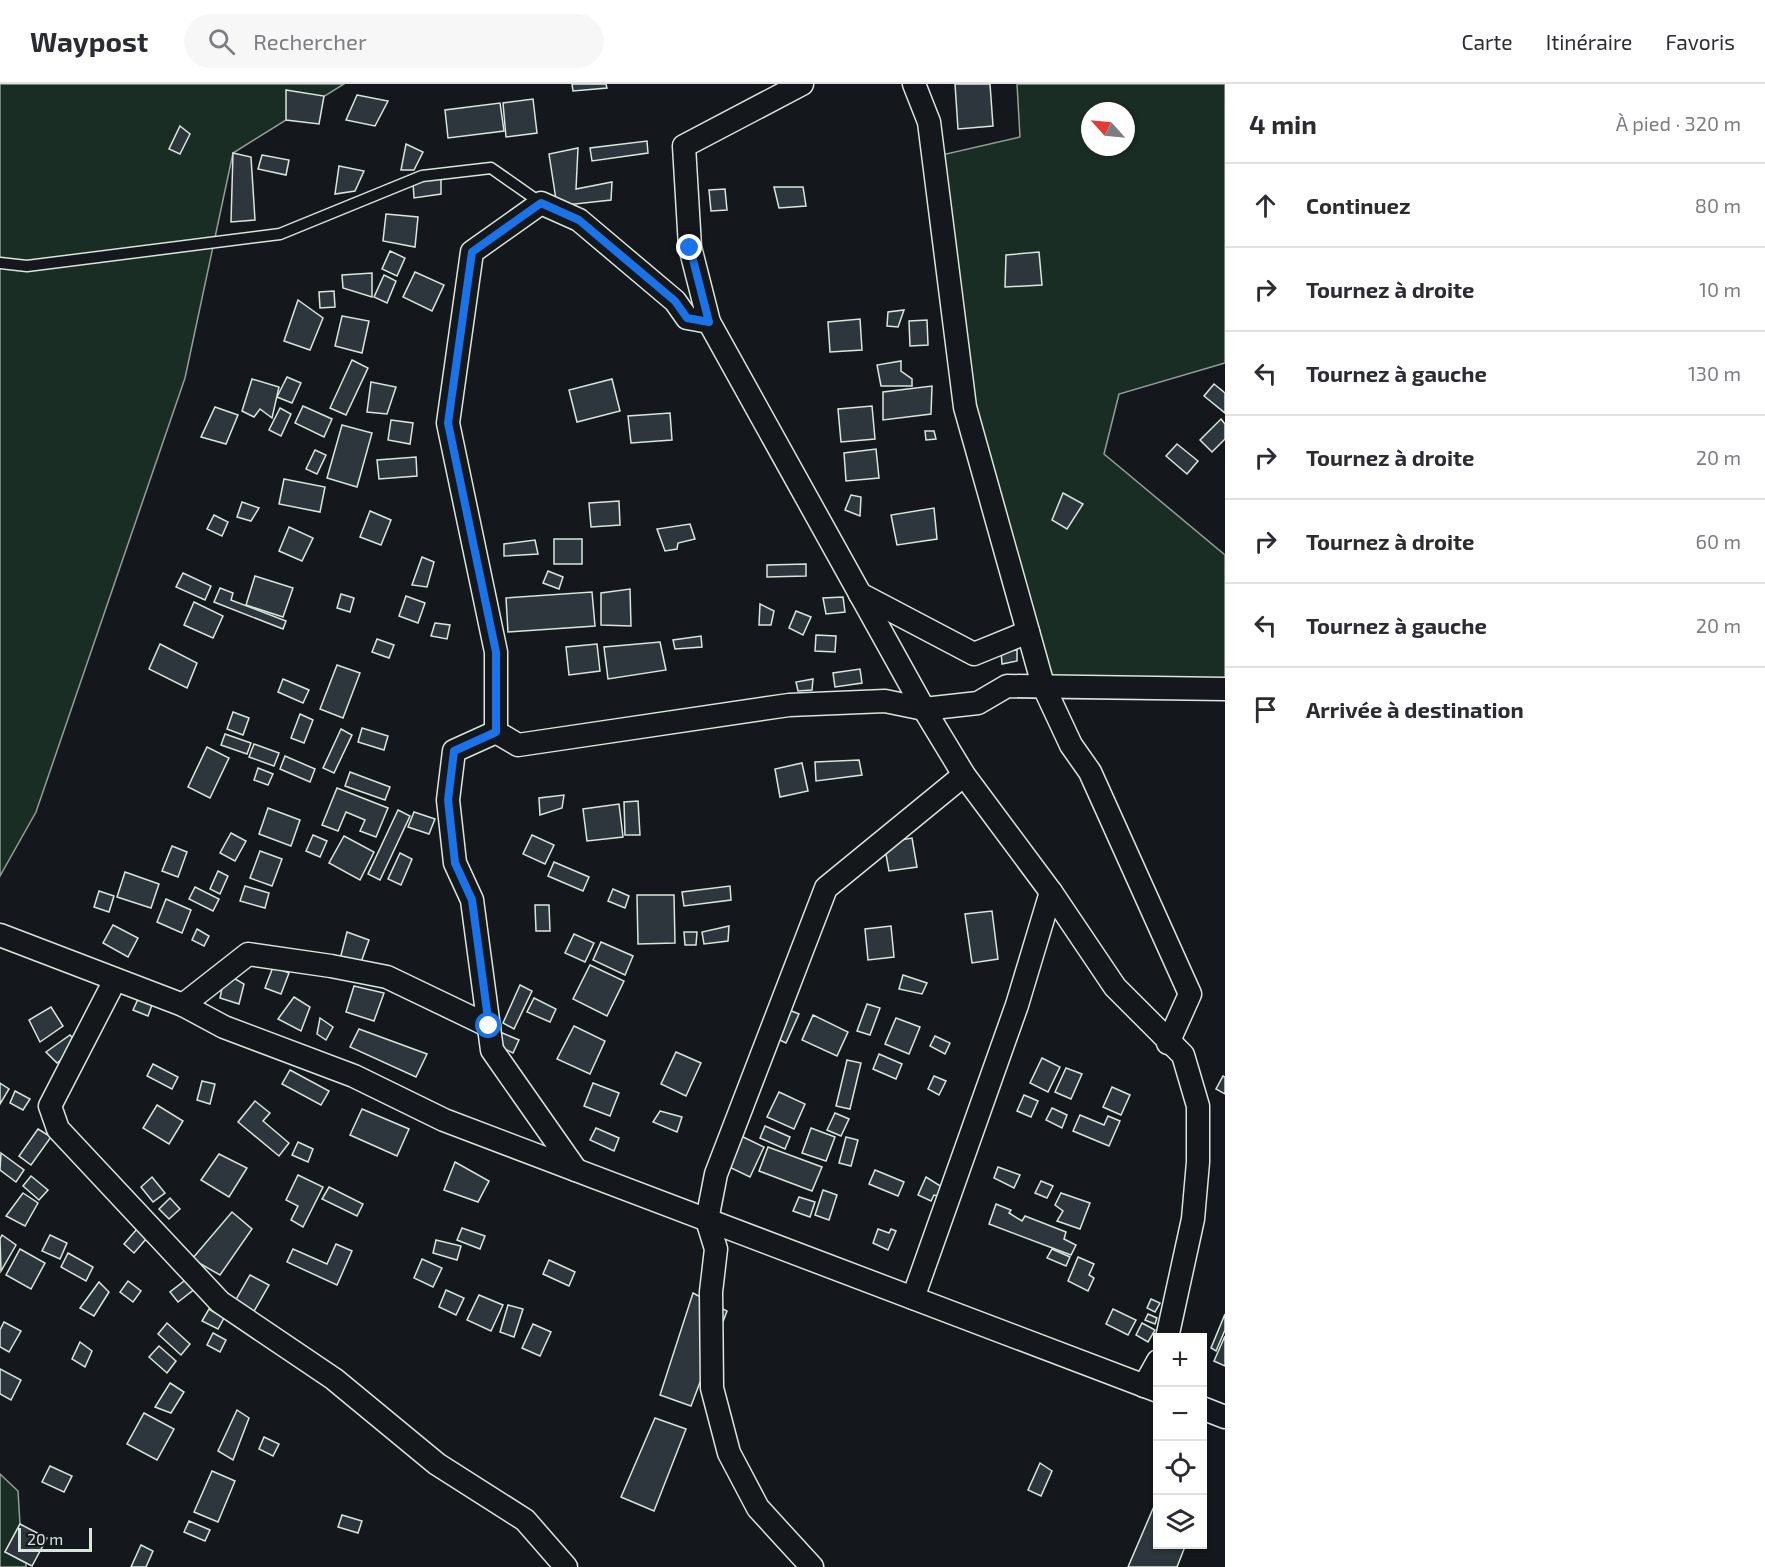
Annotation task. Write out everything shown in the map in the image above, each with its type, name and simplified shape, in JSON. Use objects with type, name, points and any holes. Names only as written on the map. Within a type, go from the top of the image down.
[{"type":"street","points":[[802,84],[684,146],[690,248],[709,322],[924,709],[964,775],[1051,892],[1115,987],[1168,1043],[1183,1055],[1198,1106],[1198,1162],[1193,1219],[1168,1333]]},
{"type":"street","points":[[914,84],[929,122],[965,407],[1044,685],[1071,745],[1090,772],[1190,994],[1168,1043]]},
{"type":"street","points":[[496,732],[496,652],[448,423],[472,252],[541,203],[579,220],[675,301],[687,318],[709,322]]},
{"type":"street","points":[[860,594],[974,654],[1028,632]]},
{"type":"street","points":[[496,732],[518,745],[789,705],[885,701],[924,709],[978,703],[1007,686],[1225,689]]},
{"type":"street","points":[[496,732],[454,751],[448,800],[455,863],[472,900],[492,1050],[576,1170]]},
{"type":"street","points":[[812,1567],[758,1508],[729,1453],[712,1388],[711,1292],[716,1249],[707,1220],[716,1174],[826,888],[964,775]]},
{"type":"street","points":[[913,1298],[1017,1005],[1051,892]]},
{"type":"street","points":[[0,935],[183,1005],[224,1027],[354,1076],[444,1120],[1151,1388]]},
{"type":"street","points":[[183,1005],[248,954],[387,977],[489,1026]]},
{"type":"street","points":[[115,980],[50,1106],[58,1129],[220,1302],[334,1379],[437,1464],[525,1520],[566,1567]]},
{"type":"street","points":[[1207,1410],[1225,1417]]},
{"type":"lane","points":[[0,263],[27,266],[280,234],[422,176],[491,168],[541,203]]},
{"type":"green space","points":[[0,84],[344,84],[233,153],[185,378],[36,812],[0,876]]},
{"type":"green space","points":[[1017,84],[1225,84],[1225,363],[1119,394],[1104,454],[1225,555],[1225,689],[1043,685],[965,407],[933,157],[1020,137]]},
{"type":"green space","points":[[0,1474],[18,1491],[20,1524],[5,1552],[26,1563],[26,1567],[0,1567]]},
{"type":"building","points":[[572,84],[606,84],[607,88],[573,91]]},
{"type":"building","points":[[955,84],[990,84],[993,126],[958,129]]},
{"type":"building","points":[[286,90],[324,96],[319,124],[286,120]]},
{"type":"building","points":[[357,95],[388,101],[375,126],[346,120]]},
{"type":"building","points":[[533,99],[537,133],[506,137],[503,103]]},
{"type":"building","points":[[500,103],[504,131],[448,138],[445,110]]},
{"type":"building","points":[[180,126],[190,134],[180,154],[169,149]]},
{"type":"building","points":[[647,141],[648,153],[592,161],[590,148]]},
{"type":"building","points":[[406,144],[423,152],[414,170],[401,170]]},
{"type":"building","points":[[578,148],[576,189],[612,182],[611,200],[557,206],[549,154]]},
{"type":"building","points":[[233,153],[251,157],[255,220],[231,222]]},
{"type":"building","points":[[262,155],[289,160],[286,175],[258,169]]},
{"type":"building","points":[[339,166],[364,171],[355,191],[335,194]]},
{"type":"building","points":[[441,177],[441,194],[414,198],[413,182]]},
{"type":"building","points":[[774,187],[803,187],[806,206],[779,208]]},
{"type":"building","points":[[725,189],[727,210],[711,211],[709,190]]},
{"type":"building","points":[[386,214],[418,217],[415,247],[383,241]]},
{"type":"building","points":[[390,251],[405,258],[397,276],[382,269]]},
{"type":"building","points":[[1039,252],[1042,285],[1005,287],[1006,255]]},
{"type":"building","points":[[415,272],[444,285],[432,311],[403,297]]},
{"type":"building","points":[[372,273],[372,297],[343,288],[342,275]]},
{"type":"building","points":[[384,275],[396,281],[387,303],[374,297]]},
{"type":"building","points":[[334,291],[335,307],[320,308],[319,292]]},
{"type":"building","points":[[298,300],[323,318],[310,350],[284,341]]},
{"type":"building","points":[[904,310],[898,327],[887,326],[888,312]]},
{"type":"building","points":[[342,316],[369,321],[362,353],[335,346]]},
{"type":"building","points":[[860,319],[862,350],[830,352],[828,322]]},
{"type":"building","points":[[927,320],[928,345],[910,346],[909,321]]},
{"type":"building","points":[[352,360],[368,368],[346,415],[330,408]]},
{"type":"building","points":[[901,361],[901,371],[912,379],[912,386],[881,386],[877,365]]},
{"type":"building","points":[[287,377],[301,383],[292,403],[277,397]]},
{"type":"building","points":[[252,379],[279,387],[272,418],[260,409],[254,417],[242,411]]},
{"type":"building","points":[[612,379],[620,411],[577,422],[569,390]]},
{"type":"building","points":[[371,382],[396,387],[387,414],[367,412]]},
{"type":"building","points":[[1214,384],[1225,393],[1225,413],[1204,396]]},
{"type":"building","points":[[932,386],[931,414],[883,420],[883,392]]},
{"type":"building","points":[[303,406],[332,419],[324,437],[295,423]]},
{"type":"building","points":[[872,406],[875,439],[841,442],[838,409]]},
{"type":"building","points":[[215,407],[238,415],[226,444],[201,437]]},
{"type":"building","points":[[280,408],[291,414],[281,436],[269,430]]},
{"type":"building","points":[[670,413],[672,440],[631,443],[628,416]]},
{"type":"building","points":[[1221,419],[1225,424],[1225,439],[1212,452],[1200,440]]},
{"type":"building","points":[[391,420],[413,423],[410,444],[388,440]]},
{"type":"building","points":[[342,425],[372,433],[357,487],[327,478]]},
{"type":"building","points":[[925,431],[934,431],[936,439],[926,440]]},
{"type":"building","points":[[1177,444],[1198,461],[1187,474],[1166,456]]},
{"type":"building","points":[[876,449],[879,478],[846,481],[844,453]]},
{"type":"building","points":[[315,450],[326,455],[317,474],[306,469]]},
{"type":"building","points":[[416,457],[417,476],[379,479],[377,460]]},
{"type":"building","points":[[284,479],[325,487],[320,512],[279,504]]},
{"type":"building","points":[[1063,493],[1083,504],[1067,529],[1052,520]]},
{"type":"building","points":[[851,495],[861,497],[860,516],[845,510]]},
{"type":"building","points":[[619,501],[620,525],[591,527],[589,503]]},
{"type":"building","points":[[242,502],[259,508],[251,521],[237,517]]},
{"type":"building","points":[[934,508],[937,539],[897,545],[891,515]]},
{"type":"building","points":[[370,511],[391,520],[381,545],[360,537]]},
{"type":"building","points":[[214,515],[228,522],[222,536],[207,529]]},
{"type":"building","points":[[690,524],[695,539],[678,543],[677,549],[665,551],[657,529]]},
{"type":"building","points":[[289,527],[313,538],[302,561],[279,551]]},
{"type":"building","points":[[554,539],[582,539],[582,564],[554,564]]},
{"type":"building","points":[[535,540],[538,554],[504,556],[504,544]]},
{"type":"building","points":[[422,557],[434,562],[427,587],[412,585]]},
{"type":"building","points":[[806,564],[806,576],[767,577],[767,565]]},
{"type":"building","points":[[548,571],[563,577],[559,589],[543,583]]},
{"type":"building","points":[[183,573],[211,586],[205,600],[176,587]]},
{"type":"building","points":[[255,576],[293,588],[283,617],[246,605]]},
{"type":"building","points":[[220,588],[233,593],[231,600],[286,621],[283,629],[214,602]]},
{"type":"building","points":[[630,589],[631,626],[601,625],[601,593]]},
{"type":"building","points":[[592,592],[595,626],[508,632],[506,598]]},
{"type":"building","points":[[341,594],[354,598],[350,612],[337,608]]},
{"type":"building","points":[[406,596],[425,603],[418,623],[399,616]]},
{"type":"building","points":[[843,597],[845,612],[826,614],[823,598]]},
{"type":"building","points":[[194,602],[223,616],[213,638],[184,625]]},
{"type":"building","points":[[760,604],[774,611],[771,625],[759,625]]},
{"type":"building","points":[[796,611],[811,617],[803,635],[789,628]]},
{"type":"building","points":[[435,623],[450,625],[447,639],[431,636]]},
{"type":"building","points":[[816,635],[836,636],[835,652],[815,651]]},
{"type":"building","points":[[701,636],[702,647],[675,649],[673,640]]},
{"type":"building","points":[[377,639],[394,645],[389,658],[372,652]]},
{"type":"building","points":[[660,642],[666,670],[608,679],[604,647]]},
{"type":"building","points":[[160,644],[197,663],[187,688],[149,669]]},
{"type":"building","points":[[597,644],[600,671],[569,675],[566,647]]},
{"type":"building","points":[[1017,650],[1017,661],[1002,664],[1001,651]]},
{"type":"building","points":[[337,665],[360,673],[343,718],[320,709]]},
{"type":"building","points":[[860,669],[862,683],[835,687],[833,673]]},
{"type":"building","points":[[283,679],[309,690],[303,703],[278,692]]},
{"type":"building","points":[[813,679],[812,690],[798,691],[796,682]]},
{"type":"building","points":[[233,712],[249,718],[243,735],[227,729]]},
{"type":"building","points":[[300,714],[313,720],[304,743],[291,738]]},
{"type":"building","points":[[362,728],[388,736],[384,750],[358,742]]},
{"type":"building","points":[[341,729],[352,735],[334,773],[323,768]]},
{"type":"building","points":[[225,734],[251,743],[247,754],[221,745]]},
{"type":"building","points":[[254,744],[279,753],[274,766],[249,757]]},
{"type":"building","points":[[207,747],[229,758],[210,798],[188,787]]},
{"type":"building","points":[[285,756],[315,769],[310,782],[280,769]]},
{"type":"building","points":[[859,760],[862,775],[816,781],[815,762]]},
{"type":"building","points":[[802,763],[808,791],[780,797],[775,769]]},
{"type":"building","points":[[258,768],[273,774],[268,785],[254,780]]},
{"type":"building","points":[[350,772],[390,787],[385,800],[345,786]]},
{"type":"building","points":[[337,788],[388,808],[376,837],[360,831],[365,820],[346,812],[338,831],[322,825]]},
{"type":"building","points":[[564,795],[562,808],[540,815],[539,798]]},
{"type":"building","points":[[638,801],[640,835],[625,835],[624,802]]},
{"type":"building","points":[[619,804],[623,837],[587,841],[583,809]]},
{"type":"building","points":[[268,808],[300,820],[291,846],[259,834]]},
{"type":"building","points":[[398,810],[410,816],[380,880],[368,874]]},
{"type":"building","points":[[414,812],[435,819],[429,834],[408,827]]},
{"type":"building","points":[[231,833],[246,841],[235,861],[220,853]]},
{"type":"building","points":[[313,835],[327,841],[320,857],[306,851]]},
{"type":"building","points":[[532,835],[554,845],[545,864],[523,854]]},
{"type":"building","points":[[344,836],[374,852],[360,880],[329,863]]},
{"type":"building","points":[[912,838],[917,867],[889,871],[884,843]]},
{"type":"building","points":[[172,846],[187,852],[178,877],[162,871]]},
{"type":"building","points":[[260,851],[282,859],[272,886],[250,878]]},
{"type":"building","points":[[400,853],[412,859],[401,885],[388,879]]},
{"type":"building","points":[[554,862],[589,877],[583,891],[548,876]]},
{"type":"building","points":[[218,871],[228,876],[220,894],[210,889]]},
{"type":"building","points":[[125,872],[159,884],[151,908],[117,897]]},
{"type":"building","points":[[245,886],[269,893],[265,908],[240,901]]},
{"type":"building","points":[[730,886],[731,900],[684,906],[682,892]]},
{"type":"building","points":[[195,887],[219,899],[213,911],[189,899]]},
{"type":"building","points":[[613,889],[629,896],[625,908],[608,901]]},
{"type":"building","points":[[99,891],[114,896],[109,912],[94,907]]},
{"type":"building","points":[[637,895],[674,895],[675,943],[638,944]]},
{"type":"building","points":[[166,899],[191,910],[182,933],[157,922]]},
{"type":"building","points":[[535,905],[549,905],[550,931],[536,931]]},
{"type":"building","points":[[992,911],[998,959],[972,963],[965,914]]},
{"type":"building","points":[[113,925],[138,938],[128,957],[103,943]]},
{"type":"building","points":[[729,926],[728,941],[704,944],[702,932]]},
{"type":"building","points":[[891,926],[894,957],[868,960],[865,929]]},
{"type":"building","points":[[197,929],[209,936],[204,946],[192,940]]},
{"type":"building","points":[[347,932],[369,940],[360,965],[340,959]]},
{"type":"building","points":[[684,932],[697,932],[696,945],[685,945]]},
{"type":"building","points":[[574,934],[594,943],[585,962],[565,953]]},
{"type":"building","points":[[601,942],[633,956],[625,975],[593,960]]},
{"type":"building","points":[[590,965],[624,981],[607,1016],[573,999]]},
{"type":"building","points":[[273,967],[289,973],[281,994],[265,988]]},
{"type":"building","points":[[225,973],[244,984],[239,1004],[220,998]]},
{"type":"building","points":[[903,975],[927,983],[922,994],[899,989]]},
{"type":"building","points":[[520,985],[532,991],[514,1029],[503,1023]]},
{"type":"building","points":[[354,986],[384,993],[374,1021],[346,1012]]},
{"type":"building","points":[[139,997],[153,1002],[148,1016],[133,1010]]},
{"type":"building","points":[[294,997],[310,1007],[301,1031],[278,1019]]},
{"type":"building","points":[[534,998],[556,1009],[550,1022],[527,1012]]},
{"type":"building","points":[[867,1004],[880,1008],[870,1035],[857,1031]]},
{"type":"building","points":[[51,1007],[63,1026],[40,1042],[29,1020]]},
{"type":"building","points":[[784,1008],[799,1014],[786,1043],[771,1036]]},
{"type":"building","points":[[813,1015],[848,1032],[837,1056],[802,1040]]},
{"type":"building","points":[[320,1018],[333,1027],[326,1040],[317,1034]]},
{"type":"building","points":[[896,1018],[920,1027],[909,1054],[885,1044]]},
{"type":"building","points":[[574,1026],[605,1041],[590,1074],[557,1059]]},
{"type":"building","points":[[359,1029],[427,1054],[416,1077],[350,1047]]},
{"type":"building","points":[[500,1032],[519,1040],[513,1053],[495,1044]]},
{"type":"building","points":[[70,1035],[79,1045],[57,1063],[46,1052]]},
{"type":"building","points":[[935,1036],[950,1043],[945,1054],[930,1046]]},
{"type":"building","points":[[676,1052],[701,1063],[686,1096],[661,1084]]},
{"type":"building","points":[[879,1054],[902,1064],[896,1079],[873,1069]]},
{"type":"building","points":[[1042,1058],[1060,1067],[1048,1092],[1030,1083]]},
{"type":"building","points":[[847,1060],[861,1063],[850,1109],[836,1106]]},
{"type":"building","points":[[153,1064],[178,1077],[172,1089],[147,1076]]},
{"type":"building","points":[[1066,1068],[1082,1074],[1071,1099],[1055,1092]]},
{"type":"building","points":[[290,1070],[329,1091],[321,1105],[282,1084]]},
{"type":"building","points":[[934,1076],[946,1081],[939,1095],[928,1089]]},
{"type":"building","points":[[1223,1076],[1225,1077],[1225,1094],[1216,1089]]},
{"type":"building","points":[[202,1081],[215,1084],[210,1104],[197,1100]]},
{"type":"building","points":[[0,1083],[9,1089],[0,1104]]},
{"type":"building","points":[[593,1083],[619,1093],[610,1116],[584,1106]]},
{"type":"building","points":[[1112,1087],[1130,1095],[1121,1115],[1103,1107]]},
{"type":"building","points":[[15,1091],[30,1099],[23,1110],[10,1103]]},
{"type":"building","points":[[779,1092],[805,1104],[794,1129],[767,1117]]},
{"type":"building","points":[[1024,1095],[1038,1101],[1031,1117],[1017,1111]]},
{"type":"building","points":[[255,1101],[270,1113],[263,1121],[289,1143],[279,1156],[238,1122]]},
{"type":"building","points":[[157,1105],[183,1121],[169,1144],[143,1128]]},
{"type":"building","points":[[1052,1108],[1067,1115],[1062,1128],[1046,1120]]},
{"type":"building","points":[[362,1109],[409,1129],[397,1156],[350,1135]]},
{"type":"building","points":[[660,1111],[682,1117],[677,1132],[653,1122]]},
{"type":"building","points":[[835,1113],[849,1119],[841,1136],[827,1130]]},
{"type":"building","points":[[1080,1115],[1104,1125],[1108,1116],[1120,1121],[1109,1146],[1073,1131]]},
{"type":"building","points":[[765,1126],[790,1137],[785,1149],[760,1138]]},
{"type":"building","points":[[596,1128],[619,1138],[614,1151],[590,1140]]},
{"type":"building","points":[[811,1128],[835,1137],[826,1161],[802,1153]]},
{"type":"building","points":[[38,1129],[51,1137],[31,1165],[19,1156]]},
{"type":"building","points":[[739,1135],[764,1147],[750,1177],[725,1165]]},
{"type":"building","points":[[846,1137],[858,1140],[851,1166],[839,1163]]},
{"type":"building","points":[[298,1142],[313,1149],[308,1162],[292,1155]]},
{"type":"building","points":[[768,1147],[822,1167],[812,1191],[759,1171]]},
{"type":"building","points":[[1,1153],[24,1170],[16,1182],[0,1170]]},
{"type":"building","points":[[219,1154],[247,1168],[229,1197],[201,1180]]},
{"type":"building","points":[[455,1162],[489,1181],[478,1202],[444,1190]]},
{"type":"building","points":[[998,1167],[1020,1175],[1014,1188],[994,1178]]},
{"type":"building","points":[[875,1170],[904,1182],[898,1196],[869,1184]]},
{"type":"building","points":[[298,1175],[323,1187],[303,1227],[291,1220],[298,1206],[286,1200]]},
{"type":"building","points":[[31,1176],[48,1190],[39,1200],[23,1186]]},
{"type":"building","points":[[152,1177],[165,1193],[153,1202],[141,1187]]},
{"type":"building","points":[[926,1177],[942,1187],[938,1196],[934,1195],[931,1201],[918,1195]]},
{"type":"building","points":[[1041,1181],[1053,1186],[1047,1198],[1035,1193]]},
{"type":"building","points":[[329,1187],[363,1204],[357,1216],[322,1199]]},
{"type":"building","points":[[823,1190],[837,1195],[829,1220],[815,1215]]},
{"type":"building","points":[[23,1193],[38,1203],[25,1226],[6,1216]]},
{"type":"building","points":[[1061,1193],[1090,1203],[1080,1229],[1057,1221],[1063,1211],[1055,1205]]},
{"type":"building","points":[[799,1197],[815,1202],[810,1217],[793,1211]]},
{"type":"building","points":[[170,1198],[180,1209],[169,1219],[159,1209]]},
{"type":"building","points":[[996,1204],[1011,1210],[1009,1213],[1022,1221],[1025,1216],[1066,1232],[1064,1239],[1076,1245],[1071,1255],[989,1224]]},
{"type":"building","points":[[232,1212],[252,1229],[220,1275],[192,1259]]},
{"type":"building","points":[[462,1228],[485,1236],[480,1249],[457,1240]]},
{"type":"building","points":[[137,1229],[147,1238],[134,1253],[124,1244]]},
{"type":"building","points":[[878,1229],[889,1233],[891,1229],[896,1231],[888,1250],[873,1243]]},
{"type":"building","points":[[2,1235],[16,1245],[1,1271],[0,1239]]},
{"type":"building","points":[[50,1235],[67,1243],[60,1259],[42,1251]]},
{"type":"building","points":[[436,1240],[461,1246],[457,1260],[433,1253]]},
{"type":"building","points":[[336,1244],[352,1251],[337,1285],[287,1262],[293,1249],[327,1264]]},
{"type":"building","points":[[20,1249],[45,1263],[31,1289],[6,1275]]},
{"type":"building","points":[[1052,1249],[1070,1257],[1066,1266],[1047,1258]]},
{"type":"building","points":[[68,1253],[93,1267],[86,1281],[61,1267]]},
{"type":"building","points":[[1078,1257],[1094,1264],[1089,1275],[1094,1278],[1088,1291],[1068,1281]]},
{"type":"building","points":[[422,1259],[442,1268],[433,1287],[414,1278]]},
{"type":"building","points":[[549,1260],[575,1272],[569,1286],[543,1274]]},
{"type":"building","points":[[250,1275],[269,1285],[253,1313],[234,1303]]},
{"type":"building","points":[[188,1278],[196,1288],[178,1302],[170,1292]]},
{"type":"building","points":[[128,1281],[141,1291],[133,1302],[120,1292]]},
{"type":"building","points":[[99,1282],[109,1292],[94,1316],[80,1308]]},
{"type":"building","points":[[446,1290],[464,1298],[456,1315],[439,1307]]},
{"type":"building","points":[[693,1293],[727,1311],[691,1406],[660,1395]]},
{"type":"building","points":[[479,1295],[503,1305],[491,1331],[467,1320]]},
{"type":"building","points":[[1151,1299],[1160,1303],[1155,1312],[1147,1308]]},
{"type":"building","points":[[508,1305],[523,1309],[514,1337],[500,1332]]},
{"type":"building","points":[[209,1309],[224,1318],[218,1329],[202,1321]]},
{"type":"building","points":[[1113,1309],[1136,1320],[1128,1335],[1106,1324]]},
{"type":"building","points":[[1148,1314],[1157,1318],[1155,1324],[1145,1320]]},
{"type":"building","points":[[1225,1314],[1225,1330],[1216,1351],[1211,1348]]},
{"type":"building","points":[[4,1322],[21,1331],[9,1352],[0,1347],[0,1330]]},
{"type":"building","points":[[167,1323],[190,1344],[181,1355],[158,1334]]},
{"type":"building","points":[[1142,1323],[1155,1330],[1148,1342],[1136,1335]]},
{"type":"building","points":[[533,1324],[551,1332],[540,1356],[522,1348]]},
{"type":"building","points":[[213,1333],[226,1340],[220,1352],[207,1345]]},
{"type":"building","points":[[1225,1336],[1225,1366],[1214,1361]]},
{"type":"building","points":[[80,1342],[92,1351],[85,1367],[72,1359]]},
{"type":"building","points":[[159,1346],[176,1361],[167,1373],[149,1357]]},
{"type":"building","points":[[0,1369],[21,1380],[11,1400],[0,1394]]},
{"type":"building","points":[[170,1383],[184,1392],[171,1413],[155,1407]]},
{"type":"building","points":[[237,1410],[249,1418],[233,1460],[218,1451]]},
{"type":"building","points":[[144,1413],[174,1429],[157,1460],[127,1444]]},
{"type":"building","points":[[655,1418],[686,1429],[654,1511],[621,1497]]},
{"type":"building","points":[[264,1437],[279,1444],[273,1456],[259,1449]]},
{"type":"building","points":[[1040,1463],[1052,1471],[1041,1496],[1028,1490]]},
{"type":"building","points":[[50,1466],[72,1476],[64,1492],[42,1482]]},
{"type":"building","points":[[212,1471],[235,1481],[218,1522],[194,1512]]},
{"type":"building","points":[[1153,1509],[1153,1549],[1184,1549],[1177,1567],[1128,1567]]},
{"type":"building","points":[[342,1515],[362,1521],[358,1533],[338,1527]]},
{"type":"building","points":[[189,1521],[210,1530],[205,1541],[184,1532]]},
{"type":"building","points":[[20,1524],[47,1538],[32,1566],[5,1552]]},
{"type":"building","points":[[141,1545],[153,1551],[146,1567],[131,1567]]},
{"type":"route","points":[[489,1026],[472,900],[455,863],[448,800],[454,751],[496,732],[496,652],[448,423],[472,252],[541,203],[579,220],[675,301],[687,318],[709,322],[690,248]]}]
